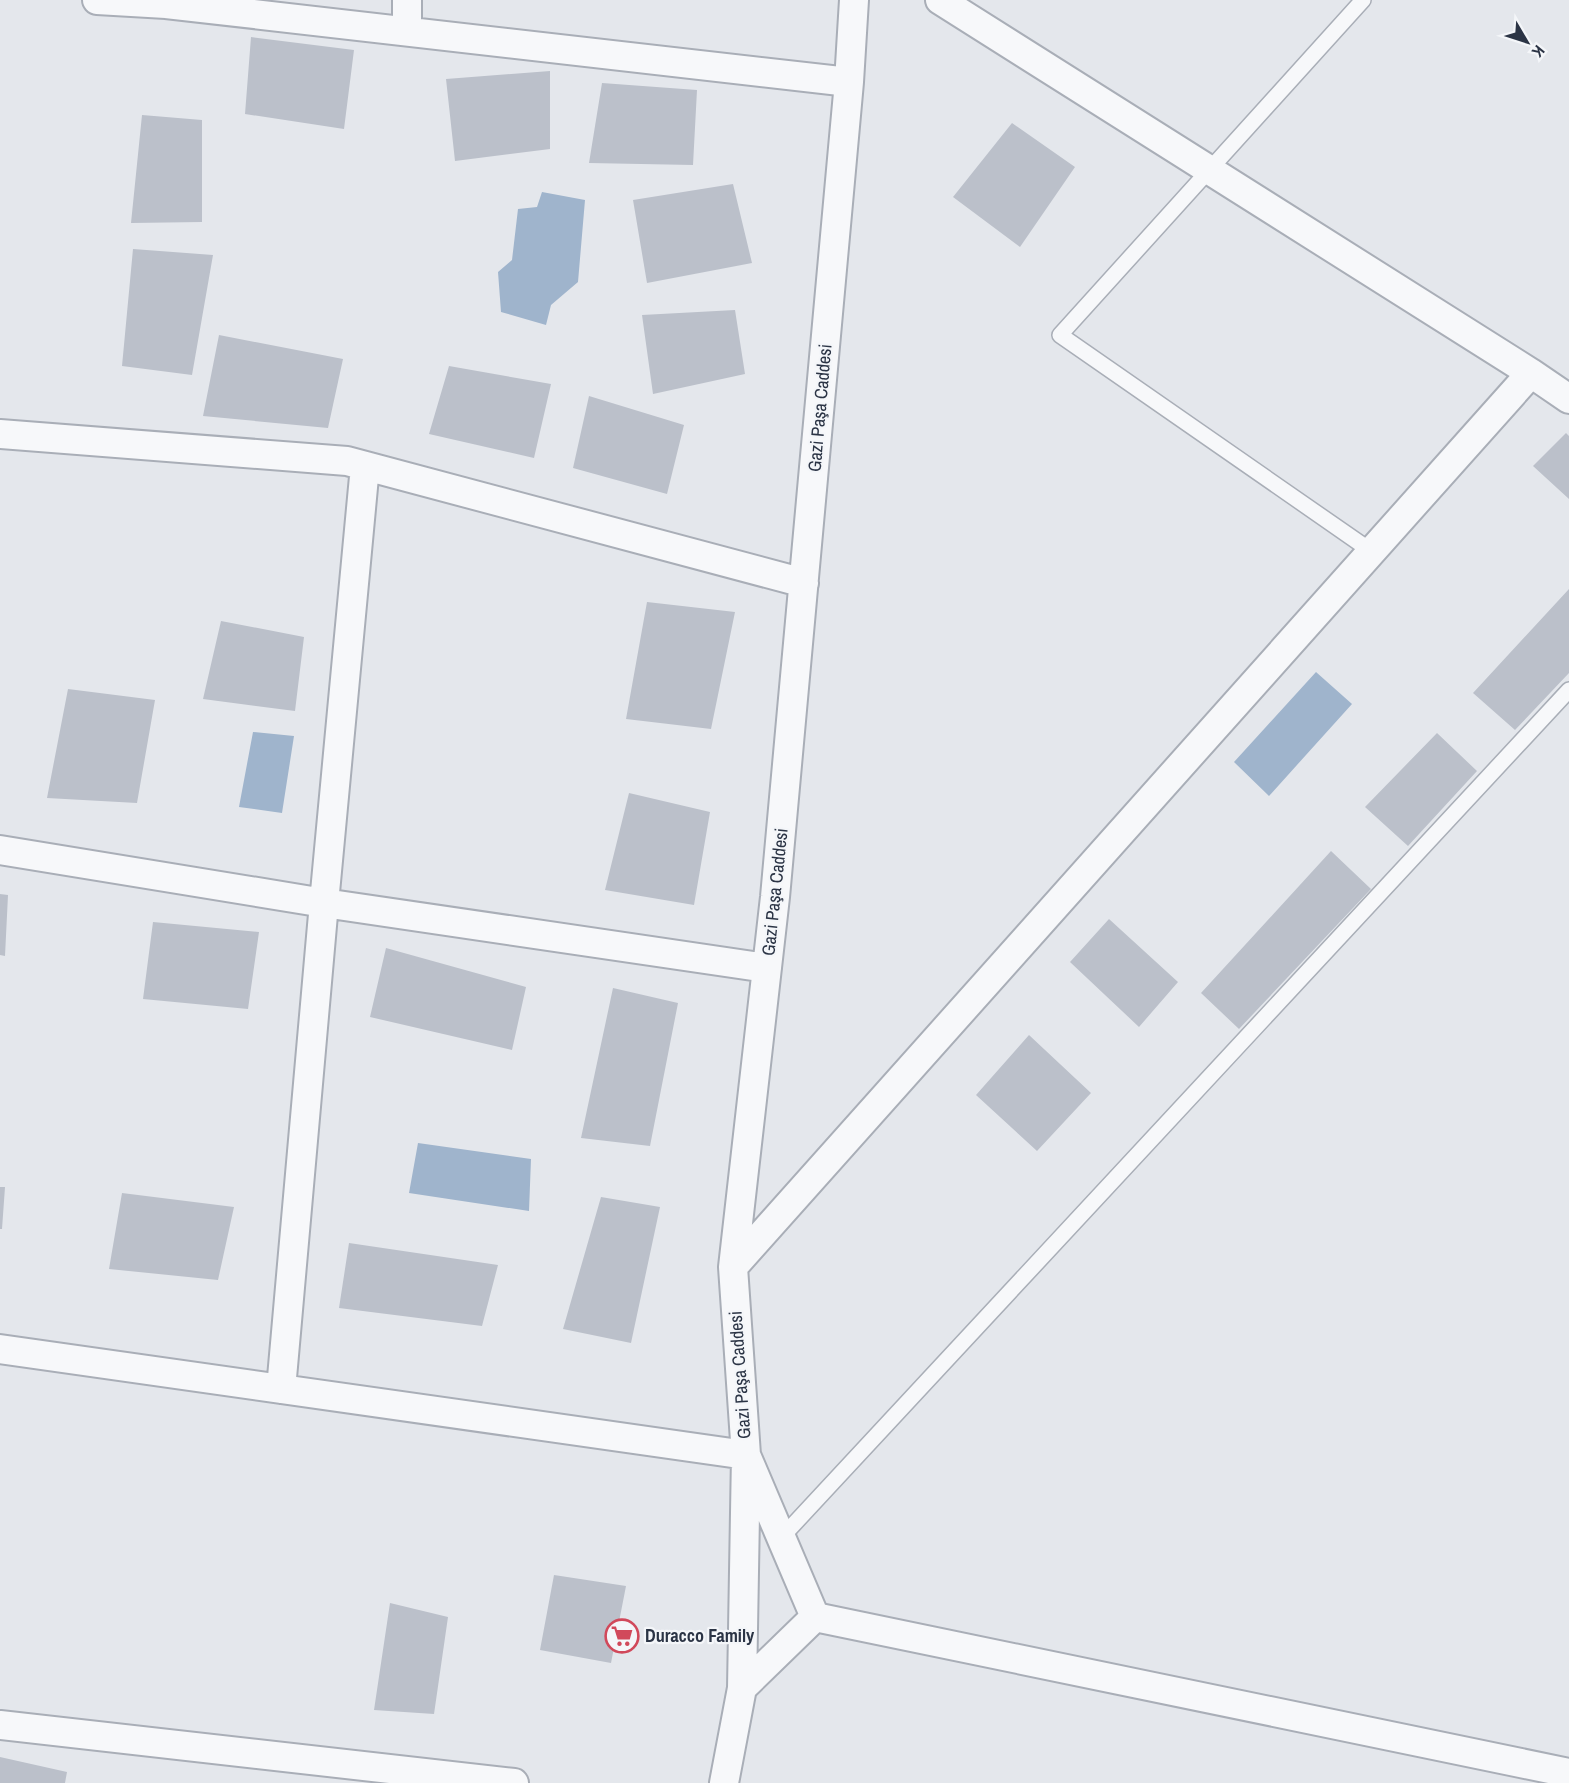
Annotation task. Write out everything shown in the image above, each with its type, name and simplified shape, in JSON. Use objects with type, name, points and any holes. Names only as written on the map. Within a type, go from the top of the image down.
[{"type":"street","points":[[97,0],[165,4],[849,82]]},
{"type":"street","points":[[407,0],[407,31]]},
{"type":"street","name":"Gazi Paşa Caddesi","points":[[724,1783],[742,1688],[746,1455],[733,1267],[767,968],[804,583],[849,82],[854,0]]},
{"type":"street","points":[[940,0],[1568,396]]},
{"type":"street","points":[[733,1267],[1531,373]]},
{"type":"street","points":[[0,434],[347,461],[804,583]]},
{"type":"street","points":[[281,1389],[365,466]]},
{"type":"street","points":[[0,850],[324,903],[767,968]]},
{"type":"street","points":[[0,1349],[746,1455],[815,1617]]},
{"type":"street","points":[[742,1688],[815,1617]]},
{"type":"street","points":[[815,1617],[1569,1773]]},
{"type":"street","points":[[0,1725],[514,1783]]},
{"type":"lane","points":[[1363,0],[1060,335],[1371,552]]},
{"type":"lane","points":[[781,1538],[1569,690]]},
{"type":"water","points":[[542,192],[585,200],[578,282],[551,305],[546,325],[501,312],[498,272],[512,260],[518,209],[537,207]]},
{"type":"water","points":[[1316,672],[1352,704],[1269,796],[1234,762]]},
{"type":"water","points":[[253,732],[294,736],[282,813],[239,807]]},
{"type":"water","points":[[418,1143],[531,1159],[529,1211],[409,1193]]},
{"type":"building","points":[[251,37],[354,50],[344,129],[245,114]]},
{"type":"building","points":[[550,71],[550,149],[455,161],[446,79]]},
{"type":"building","points":[[602,83],[697,90],[693,165],[589,163]]},
{"type":"building","points":[[142,115],[202,120],[202,222],[131,223]]},
{"type":"building","points":[[1012,123],[1075,167],[1020,247],[953,197]]},
{"type":"building","points":[[733,184],[752,263],[647,283],[633,200]]},
{"type":"building","points":[[133,249],[213,255],[192,375],[122,366]]},
{"type":"building","points":[[735,310],[745,374],[653,394],[642,315]]},
{"type":"building","points":[[219,335],[343,359],[328,428],[203,416]]},
{"type":"building","points":[[449,366],[551,384],[534,458],[429,434]]},
{"type":"building","points":[[589,396],[684,425],[667,494],[573,468]]},
{"type":"building","points":[[1566,433],[1569,436],[1569,499],[1533,466]]},
{"type":"building","points":[[1569,589],[1569,673],[1515,730],[1473,693]]},
{"type":"building","points":[[647,602],[735,612],[711,729],[626,719]]},
{"type":"building","points":[[221,621],[304,637],[295,711],[203,699]]},
{"type":"building","points":[[68,689],[155,700],[137,803],[47,798]]},
{"type":"building","points":[[1437,733],[1477,771],[1408,846],[1365,807]]},
{"type":"building","points":[[629,793],[710,812],[694,905],[605,890]]},
{"type":"building","points":[[1331,851],[1371,889],[1239,1029],[1201,993]]},
{"type":"building","points":[[0,894],[8,895],[5,956],[0,955]]},
{"type":"building","points":[[1109,919],[1178,982],[1139,1027],[1070,962]]},
{"type":"building","points":[[153,922],[259,932],[248,1009],[143,999]]},
{"type":"building","points":[[386,948],[526,987],[512,1050],[370,1017]]},
{"type":"building","points":[[613,988],[678,1003],[650,1146],[581,1138]]},
{"type":"building","points":[[1029,1035],[1091,1093],[1037,1151],[976,1095]]},
{"type":"building","points":[[0,1187],[5,1187],[2,1229],[0,1229]]},
{"type":"building","points":[[122,1193],[234,1207],[218,1280],[109,1269]]},
{"type":"building","points":[[601,1197],[660,1207],[631,1343],[563,1329]]},
{"type":"building","points":[[349,1243],[498,1265],[482,1326],[339,1308]]},
{"type":"building","points":[[554,1575],[626,1586],[611,1663],[540,1650]]},
{"type":"building","points":[[390,1603],[448,1617],[434,1714],[374,1710]]},
{"type":"building","points":[[0,1757],[67,1772],[65,1783],[0,1783]]},
{"type":"place","name":"Duracco Family","points":[[622,1636]]}]
